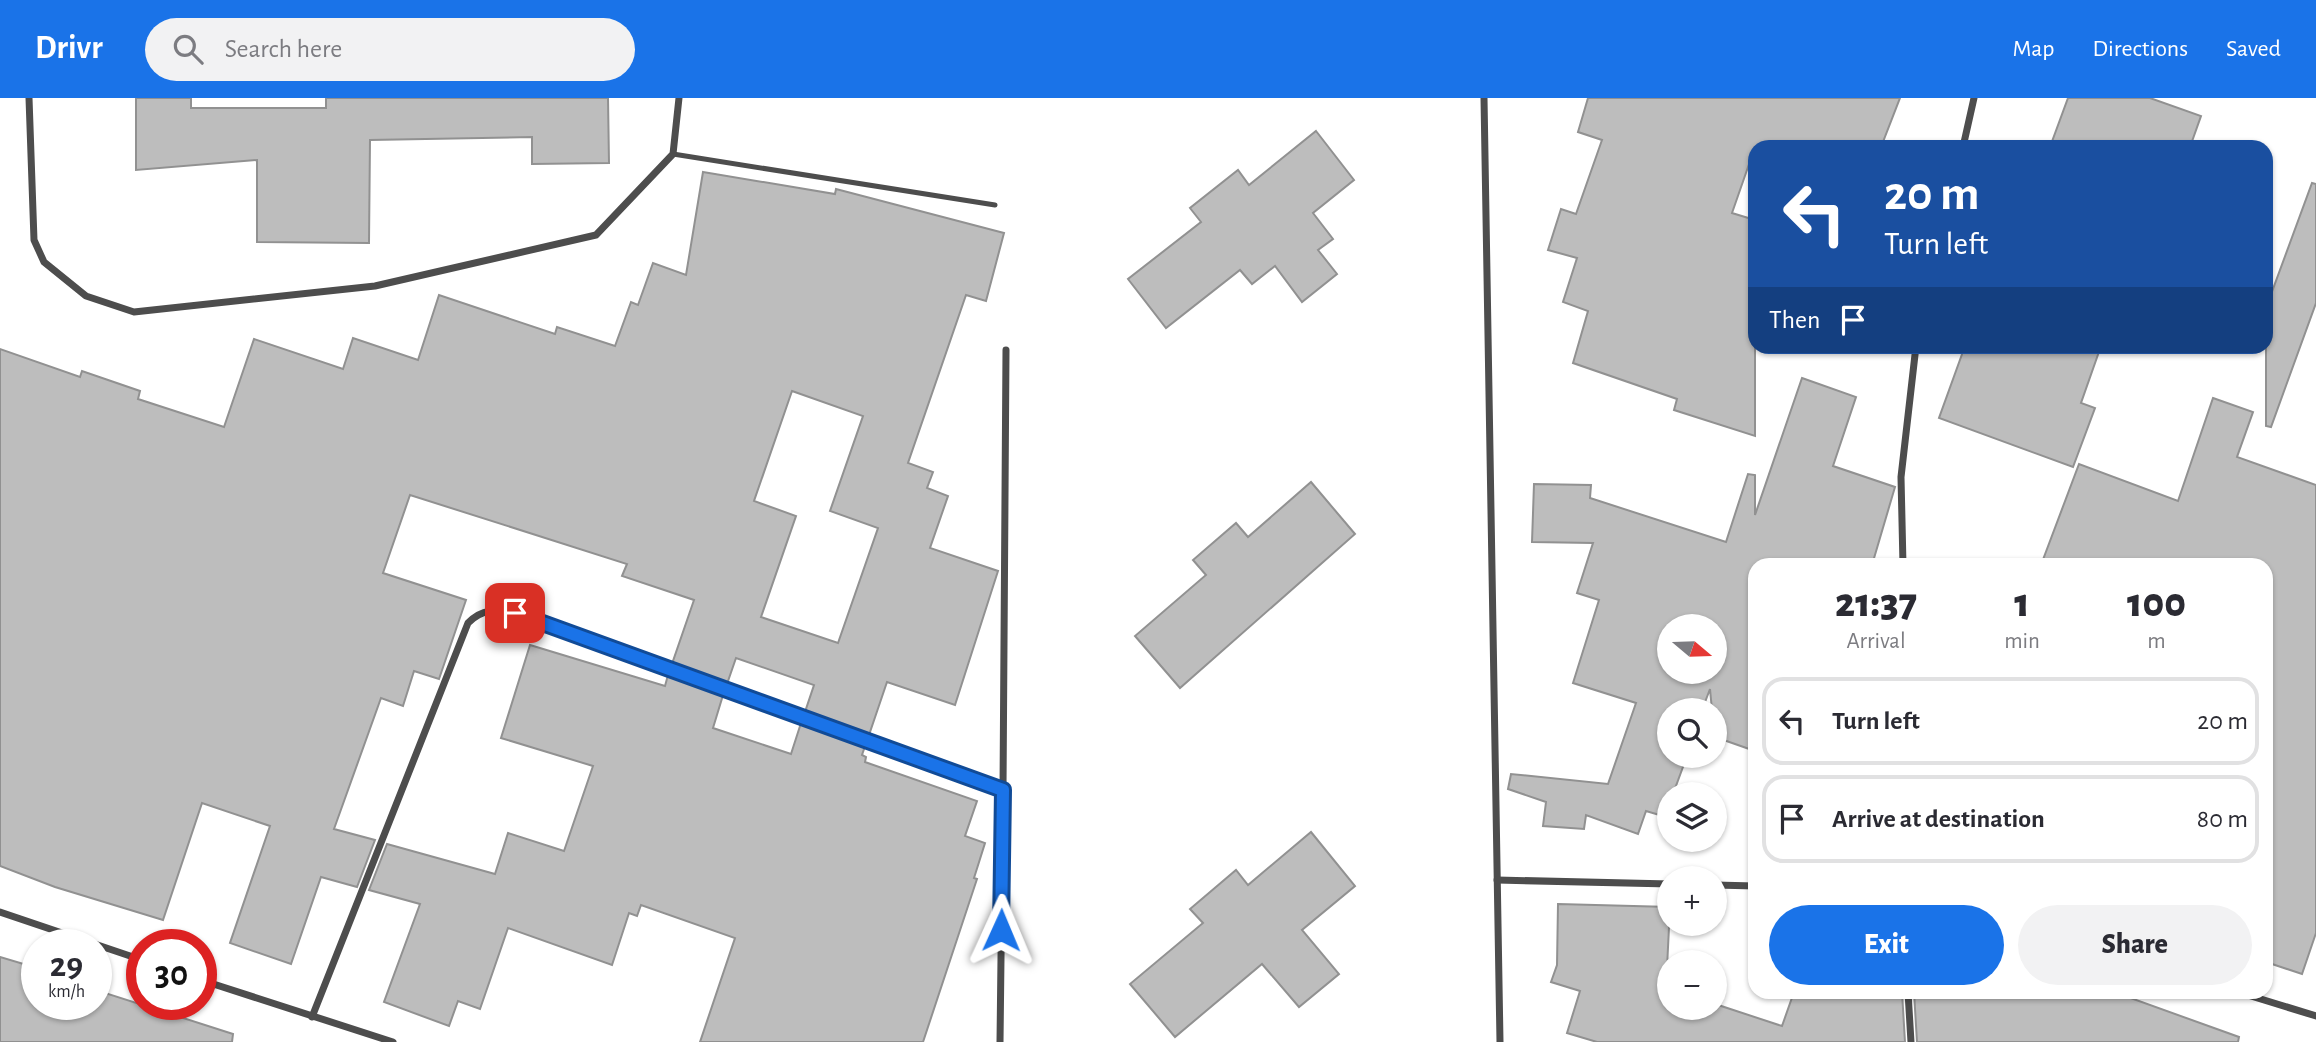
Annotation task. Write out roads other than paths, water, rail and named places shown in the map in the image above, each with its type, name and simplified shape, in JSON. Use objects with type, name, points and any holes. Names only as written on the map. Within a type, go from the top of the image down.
[{"type":"street","points":[[29,98],[34,240],[44,262],[86,296],[134,312],[375,286],[596,235],[673,155],[679,98]]},
{"type":"street","points":[[1484,98],[1500,1042]]},
{"type":"street","points":[[1965,140],[1974,98]]},
{"type":"street","points":[[1000,1042],[1006,350]]},
{"type":"street","points":[[1903,558],[1901,477],[1915,354]]},
{"type":"street","points":[[312,1017],[468,623],[477,614],[491,610],[515,613],[1003,790]]},
{"type":"street","points":[[1497,880],[1657,884]]},
{"type":"street","points":[[1727,885],[1748,886]]},
{"type":"street","points":[[0,912],[126,955]]},
{"type":"street","points":[[217,985],[393,1042]]},
{"type":"street","points":[[1908,999],[1911,1042]]},
{"type":"street","points":[[2261,999],[2316,1016]]},
{"type":"lane","points":[[673,155],[995,205]]}]
